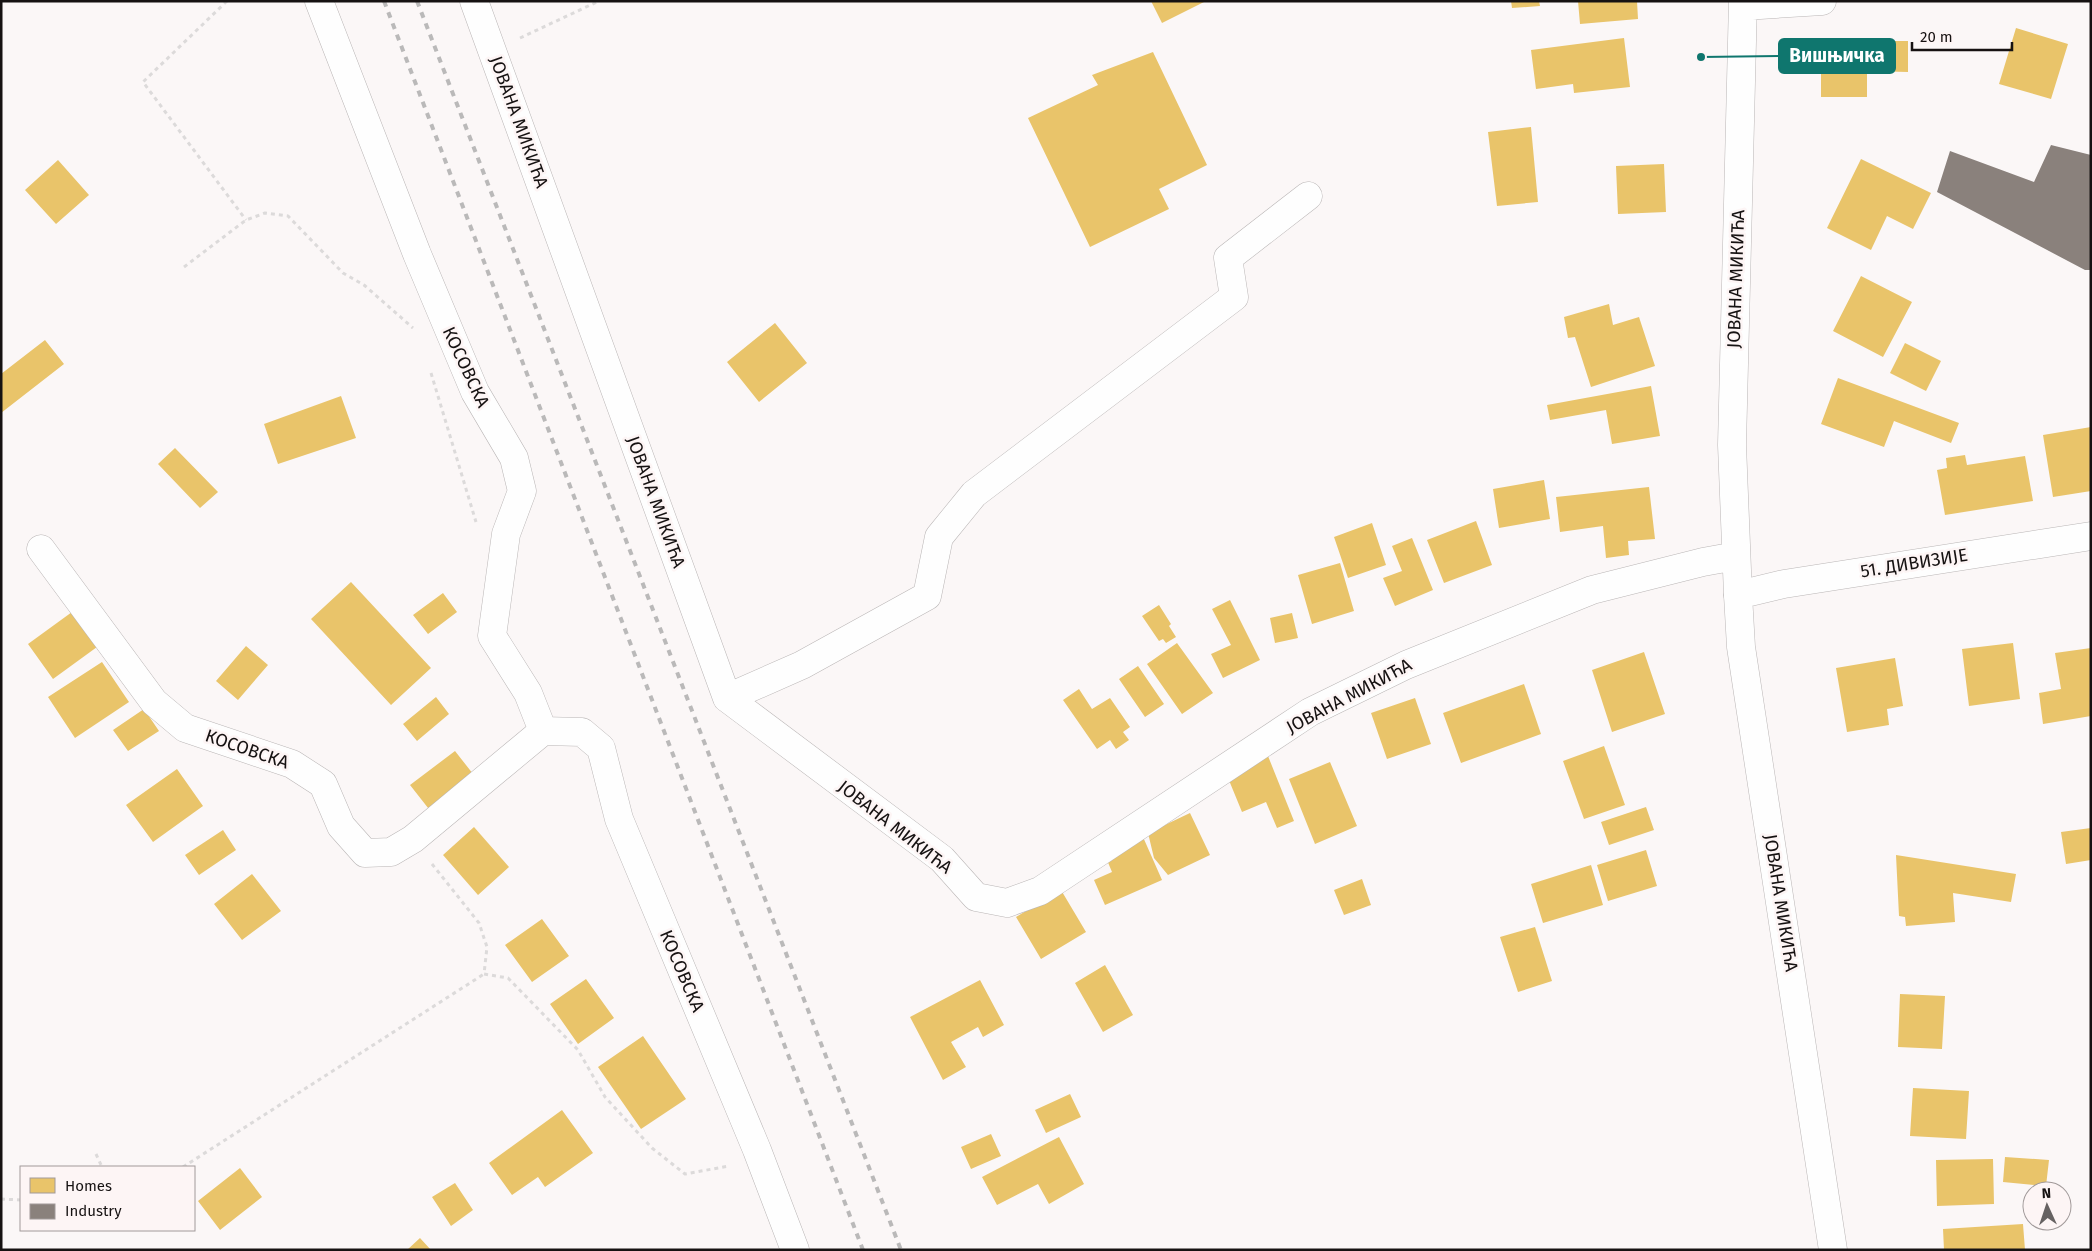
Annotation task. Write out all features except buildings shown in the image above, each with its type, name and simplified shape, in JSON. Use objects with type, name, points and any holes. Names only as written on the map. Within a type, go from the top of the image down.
[{"type":"street","name":"КОСОВСКА","points":[[319,1],[417,254],[475,392],[514,458],[522,491],[506,534],[492,636],[528,693],[543,731]]},
{"type":"street","name":"ЈОВАНА МИКИЋА","points":[[474,1],[727,698],[942,859],[976,897],[1007,903],[1040,891],[1310,712],[1406,665],[1592,590],[1703,562],[1736,556]]},
{"type":"street","points":[[1743,4],[1822,1]]},
{"type":"street","name":"ЈОВАНА МИКИЋА","points":[[1743,4],[1732,445],[1741,647],[1833,1250]]},
{"type":"street","points":[[727,698],[802,665],[928,596],[939,537],[974,494],[1234,297],[1228,258],[1308,196]]},
{"type":"street","name":"51. ДИВИЗИЈЕ","points":[[1738,595],[1784,584],[2091,536]]},
{"type":"street","name":"КОСОВСКА","points":[[41,548],[154,702],[185,728],[292,764],[322,784],[341,826],[365,852],[391,852],[413,839],[543,731],[582,732],[601,748],[619,819],[757,1150],[795,1250]]},
{"type":"path","points":[[227,1],[143,82],[246,220]]},
{"type":"path","points":[[493,51],[599,1]]},
{"type":"path","points":[[184,267],[246,220],[265,213],[288,216],[343,273],[364,285],[418,332]]},
{"type":"path","points":[[430,370],[477,523]]},
{"type":"path","points":[[413,839],[479,923],[487,947],[484,974]]},
{"type":"path","points":[[185,1166],[484,974],[508,978],[578,1050],[604,1097],[652,1148],[685,1174],[739,1164],[757,1150]]},
{"type":"path","points":[[96,1154],[102,1166]]},
{"type":"path","points":[[1,1199],[20,1200]]},
{"type":"railway","points":[[384,1],[863,1250]]},
{"type":"railway","points":[[417,1],[901,1250]]},
{"type":"place","name":"Вишњичка","points":[[1701,57]]}]
